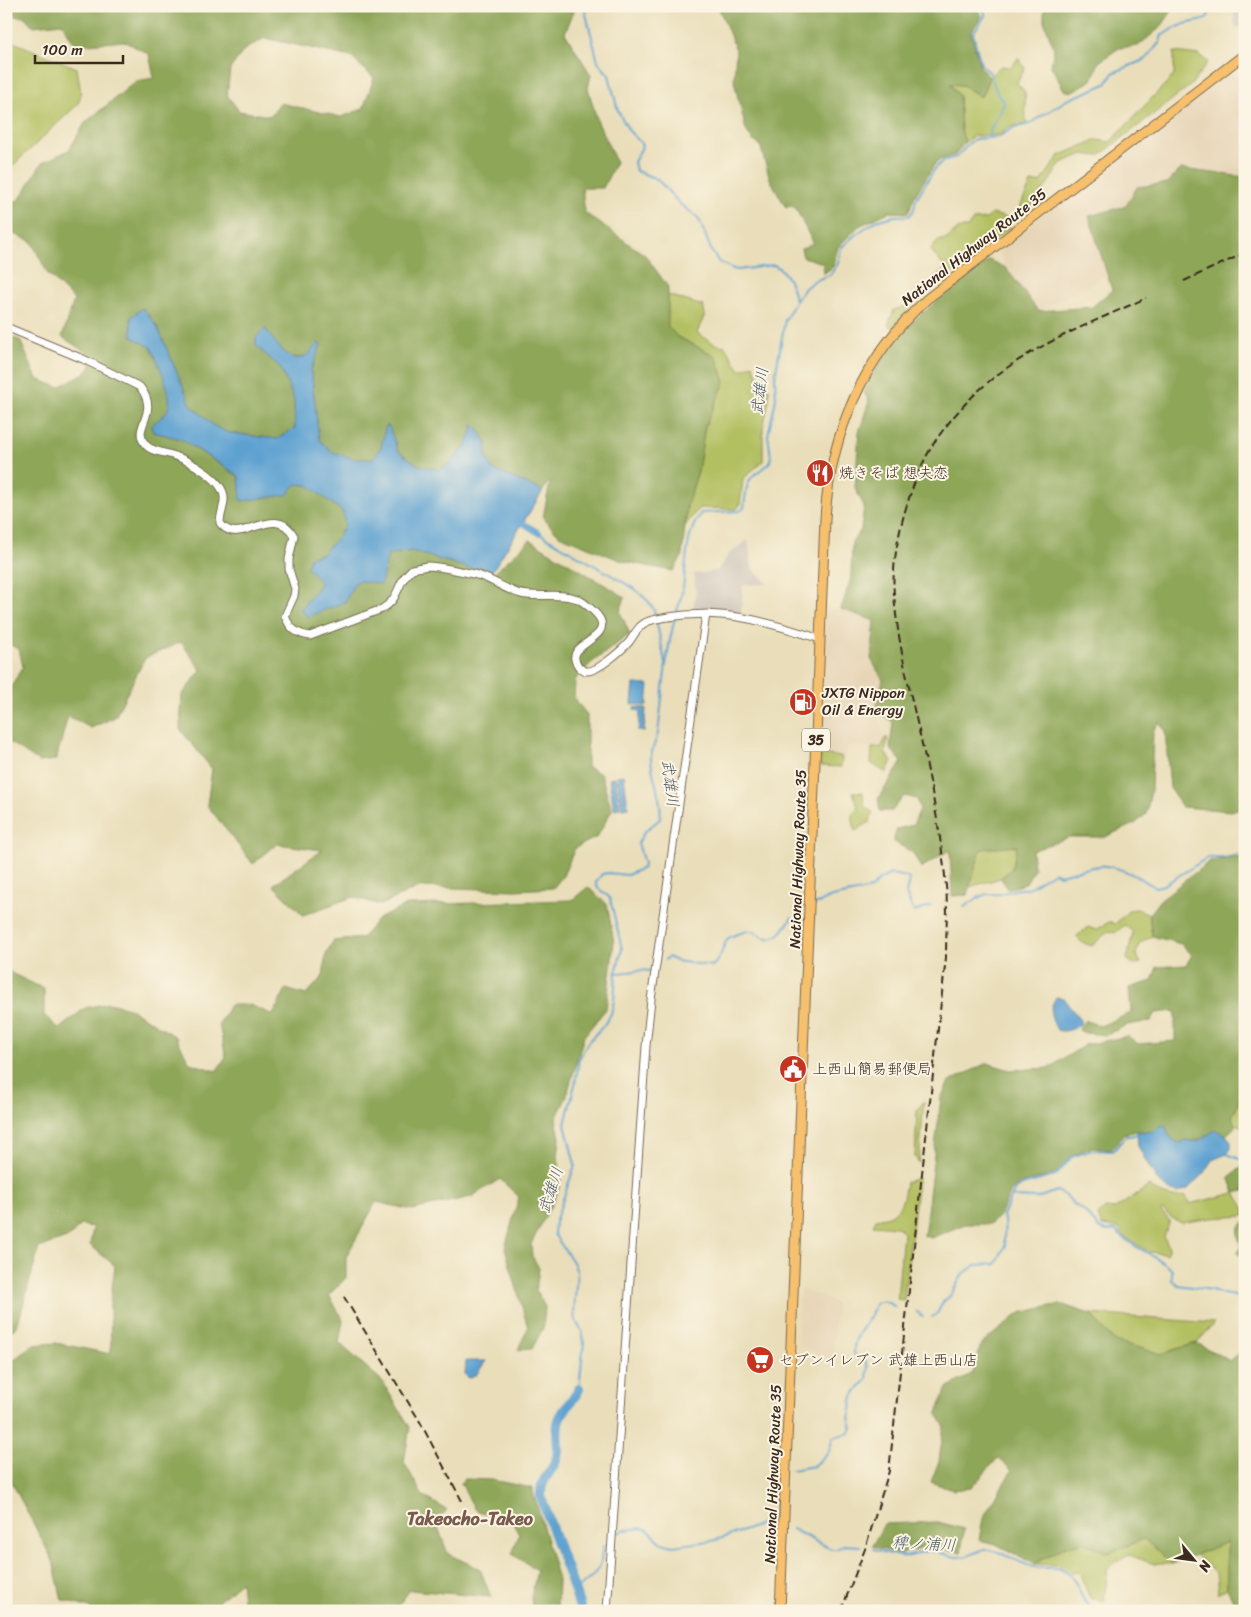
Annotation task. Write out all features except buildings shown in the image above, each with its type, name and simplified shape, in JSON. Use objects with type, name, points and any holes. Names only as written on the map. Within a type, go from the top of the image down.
[{"type":"highway","name":"National Highway Route 35","points":[[780,1611],[820,640],[827,497],[831,470],[850,408],[867,371],[896,329],[927,299],[1245,54]]},
{"type":"street","points":[[6,328],[83,359],[140,387],[149,403],[141,432],[142,440],[154,450],[173,455],[212,477],[222,488],[224,497],[220,523],[224,528],[230,531],[238,531],[272,522],[281,523],[289,528],[294,536],[289,569],[295,589],[285,616],[293,630],[301,635],[310,636],[382,609],[396,596],[403,578],[412,569],[428,566],[482,576],[507,589],[523,594],[568,597],[579,600],[599,618],[601,623],[597,635],[579,648],[576,654],[575,661],[579,667],[586,671],[598,668],[628,644],[642,625],[656,620],[687,614],[706,614],[757,620],[820,640]]},
{"type":"street","points":[[607,1611],[647,1037],[706,614]]},
{"type":"shaded area","points":[[1238,6],[1245,6],[1245,28],[1235,27],[1234,12]]},
{"type":"shaded area","points":[[1230,71],[1235,76],[1245,77],[1245,177],[1181,169],[1168,183],[1137,187],[1126,206],[1089,216],[1108,275],[1038,311],[1006,268],[999,249]]},
{"type":"shaded area","points":[[748,540],[752,568],[768,584],[743,585],[741,613],[693,609],[696,594],[694,574],[717,571],[729,554]]},
{"type":"shaded area","points":[[826,609],[841,609],[875,621],[871,659],[883,680],[876,710],[885,738],[882,747],[872,748],[848,745],[842,757],[821,754]]},
{"type":"shaded area","points":[[800,1289],[812,1294],[821,1295],[837,1305],[834,1342],[835,1360],[801,1346],[798,1336]]},
{"type":"green space","points":[[6,6],[576,6],[565,33],[591,75],[588,88],[597,120],[616,162],[603,188],[582,188],[585,213],[645,255],[668,287],[668,327],[678,337],[716,356],[725,382],[705,426],[698,471],[687,505],[682,557],[673,571],[622,561],[559,535],[543,518],[550,482],[548,482],[543,491],[492,469],[486,455],[487,442],[473,425],[469,439],[461,451],[451,462],[439,470],[418,465],[398,451],[389,426],[386,426],[381,447],[373,459],[355,460],[330,451],[319,439],[311,370],[321,345],[306,356],[297,358],[281,349],[265,328],[256,338],[256,346],[280,367],[294,399],[295,428],[277,439],[229,433],[214,426],[191,405],[157,326],[143,308],[131,317],[132,337],[151,347],[169,395],[167,412],[151,426],[153,432],[181,439],[239,477],[308,485],[343,512],[345,525],[338,537],[322,554],[310,557],[321,583],[302,609],[345,602],[354,584],[388,555],[411,551],[475,570],[480,566],[492,575],[530,540],[625,597],[620,612],[630,634],[591,663],[575,680],[574,698],[587,715],[587,767],[601,774],[612,810],[597,837],[575,848],[563,876],[553,888],[516,890],[419,887],[381,905],[353,897],[303,915],[273,885],[322,850],[277,844],[253,864],[207,805],[212,769],[180,729],[182,695],[201,670],[181,642],[145,658],[115,717],[91,728],[68,716],[56,760],[39,762],[6,740],[6,694],[23,667],[19,649],[6,643],[6,336],[20,340],[37,379],[59,387],[88,371],[95,358],[62,337],[74,300],[48,274],[31,241],[9,232],[6,228],[6,204],[19,200],[42,163],[69,150],[85,123],[136,81],[154,78],[149,54],[124,41],[75,45],[62,23],[33,26],[25,17],[6,15]],"holes":[[[265,38],[351,57],[374,78],[363,109],[341,117],[280,103],[270,116],[239,111],[227,95],[230,69],[244,50]]]},
{"type":"green space","points":[[718,6],[976,6],[982,16],[971,32],[980,67],[989,77],[981,97],[963,85],[950,84],[959,96],[961,130],[965,142],[956,154],[936,162],[914,197],[908,213],[889,212],[859,226],[838,247],[833,267],[823,274],[823,263],[803,257],[801,249],[813,243],[795,207],[785,206],[770,179],[760,145],[752,140],[746,130],[734,81],[736,50]]},
{"type":"green space","points":[[1044,6],[1175,6],[1161,27],[1138,46],[1119,48],[1099,62],[1092,80],[1071,92],[1064,90],[1051,66],[1054,49],[1044,21]]},
{"type":"green space","points":[[6,42],[13,42],[77,68],[81,94],[78,104],[6,172]]},
{"type":"green space","points":[[1174,52],[1199,55],[1208,62],[1191,85],[1099,156],[1083,154],[1061,163],[1035,203],[1018,211],[1031,183],[1041,182],[1059,156],[1096,140],[1110,142],[1174,75]]},
{"type":"green space","points":[[1018,58],[1025,68],[1017,83],[1025,92],[1026,124],[1010,127],[999,135],[974,136],[965,142],[961,130],[959,96],[949,84],[963,85],[981,97],[989,77],[1001,66],[1012,67]]},
{"type":"green space","points":[[1181,169],[1245,177],[1245,806],[1232,811],[1182,807],[1170,788],[1165,730],[1159,722],[1153,731],[1151,791],[1146,814],[1136,823],[1105,837],[1069,837],[1032,851],[1034,869],[1025,884],[1007,889],[1001,878],[1012,868],[1017,846],[981,849],[967,895],[952,896],[950,850],[921,868],[913,853],[893,841],[897,829],[913,825],[920,809],[917,799],[904,796],[892,811],[880,811],[878,799],[902,762],[890,748],[893,722],[876,710],[883,680],[871,659],[875,621],[841,609],[851,578],[852,542],[861,530],[864,506],[855,488],[859,432],[869,401],[864,392],[884,355],[915,319],[989,260],[1006,268],[1038,311],[1092,307],[1112,290],[1089,216],[1126,206],[1137,187],[1168,183]]},
{"type":"green space","points":[[992,214],[1009,218],[1010,228],[912,304],[891,328],[888,325],[894,310],[916,299],[945,268],[930,249],[940,240],[947,239],[959,228],[967,228],[973,220],[986,219]]},
{"type":"green space","points":[[668,295],[703,306],[705,314],[697,333],[715,344],[725,346],[740,370],[753,364],[759,379],[769,388],[769,401],[763,428],[763,461],[743,479],[740,505],[737,509],[699,508],[685,526],[687,505],[698,471],[705,426],[725,382],[716,356],[678,337],[667,327]]},
{"type":"green space","points":[[885,738],[888,738],[885,753],[892,761],[886,773],[871,763],[872,748],[882,747]]},
{"type":"green space","points":[[821,754],[842,757],[841,767],[820,766]]},
{"type":"green space","points":[[853,792],[863,792],[864,806],[873,812],[870,822],[855,831],[852,815],[858,807]]},
{"type":"green space","points":[[1018,846],[1012,869],[1001,878],[969,887],[981,849]]},
{"type":"green space","points":[[1242,857],[1245,859],[1245,1087],[1232,1117],[1235,1127],[1226,1135],[1216,1131],[1198,1140],[1186,1140],[1180,1143],[1170,1137],[1166,1126],[1154,1132],[1137,1131],[1124,1134],[1111,1150],[1092,1147],[1072,1156],[1056,1174],[1022,1183],[1011,1191],[1000,1215],[990,1224],[965,1224],[931,1238],[924,1236],[941,1098],[949,1082],[987,1063],[1010,1070],[1049,1068],[1085,1045],[1128,1036],[1138,1044],[1175,1041],[1175,1011],[1156,1013],[1151,1021],[1127,1025],[1106,1035],[1085,1033],[1079,1030],[1085,1020],[1100,1026],[1131,1013],[1129,988],[1152,981],[1157,967],[1186,965],[1192,955],[1181,944],[1152,936],[1149,914],[1160,900],[1210,861]]},
{"type":"green space","points":[[588,887],[607,904],[614,942],[606,1009],[584,1036],[566,1098],[556,1119],[560,1138],[558,1156],[561,1177],[558,1192],[531,1244],[532,1256],[539,1268],[536,1290],[545,1307],[543,1328],[532,1349],[518,1350],[528,1328],[505,1248],[519,1197],[500,1179],[471,1197],[412,1210],[376,1202],[346,1257],[346,1278],[329,1295],[343,1320],[339,1343],[381,1380],[410,1427],[404,1462],[422,1495],[447,1510],[436,1522],[448,1554],[480,1569],[491,1597],[410,1590],[394,1611],[244,1611],[241,1582],[205,1611],[92,1611],[90,1608],[62,1600],[53,1561],[9,1477],[6,1477],[6,1410],[10,1408],[6,1393],[6,1366],[32,1345],[56,1343],[111,1354],[110,1304],[115,1266],[90,1245],[93,1227],[81,1225],[69,1237],[39,1248],[17,1327],[6,1334],[6,965],[11,973],[44,989],[44,1015],[59,1029],[85,1008],[109,1003],[129,1008],[176,1037],[190,1063],[216,1071],[226,1058],[219,1024],[230,1005],[250,1005],[273,1015],[286,989],[306,995],[323,976],[326,954],[333,941],[362,938],[378,919],[407,905],[572,900]]},
{"type":"green space","points":[[1137,909],[1149,914],[1152,936],[1139,944],[1136,954],[1141,963],[1134,965],[1127,959],[1133,932],[1124,925],[1115,933],[1108,931],[1092,946],[1083,943],[1076,937],[1088,927],[1096,930],[1109,922],[1115,924],[1129,910]]},
{"type":"green space","points":[[1245,1087],[1245,1127],[1234,1124],[1232,1117]]},
{"type":"green space","points":[[924,1101],[919,1163],[915,1157],[917,1111]]},
{"type":"green space","points":[[1242,1167],[1245,1168],[1245,1191],[1235,1193],[1229,1177]]},
{"type":"green space","points":[[918,1178],[904,1300],[897,1299],[903,1233],[897,1227],[873,1225],[876,1219],[891,1215],[899,1208],[906,1182]]},
{"type":"green space","points":[[1149,1186],[1166,1196],[1186,1196],[1189,1204],[1235,1193],[1245,1209],[1245,1216],[1211,1218],[1182,1223],[1172,1218],[1162,1209],[1161,1211],[1170,1221],[1164,1237],[1169,1248],[1166,1254],[1149,1252],[1125,1237],[1118,1228],[1102,1226],[1098,1216],[1105,1208],[1115,1209]]},
{"type":"green space","points":[[1245,1221],[1245,1260],[1238,1253],[1241,1245],[1238,1235],[1240,1226]]},
{"type":"green space","points":[[1060,1304],[1090,1314],[1114,1341],[1161,1354],[1197,1343],[1230,1361],[1245,1348],[1245,1611],[1238,1611],[1227,1588],[1227,1542],[1173,1564],[1144,1539],[1108,1553],[1084,1543],[1066,1546],[1034,1564],[996,1544],[979,1540],[983,1518],[1012,1470],[998,1458],[971,1488],[953,1490],[931,1482],[939,1461],[944,1426],[937,1413],[947,1388],[973,1373],[981,1344],[1020,1313]]},
{"type":"green space","points":[[1090,1314],[1214,1323],[1197,1343],[1161,1354],[1114,1341]]},
{"type":"green space","points":[[464,1479],[492,1480],[532,1488],[558,1580],[557,1606],[554,1611],[533,1611],[531,1598],[537,1570],[512,1554],[519,1535],[513,1522],[475,1510],[461,1483]]},
{"type":"green space","points":[[938,1522],[964,1529],[961,1552],[925,1548],[900,1554],[872,1546],[884,1524]]},
{"type":"green space","points":[[1144,1539],[1173,1564],[1154,1564],[1129,1555],[1108,1567],[1104,1602],[1090,1598],[1079,1572],[1070,1572],[1057,1565],[1034,1564],[1066,1546],[1084,1543],[1108,1553]]},
{"type":"green space","points":[[1227,1541],[1227,1588],[1218,1593],[1216,1573],[1195,1555]]},
{"type":"water","points":[[143,308],[157,326],[191,405],[214,426],[229,433],[277,439],[295,428],[294,399],[280,367],[256,346],[256,338],[265,328],[277,345],[294,358],[301,358],[307,355],[318,343],[321,345],[311,370],[319,439],[330,451],[355,459],[373,459],[381,447],[386,426],[389,426],[398,451],[418,465],[439,470],[451,462],[461,451],[469,439],[473,425],[487,442],[486,455],[492,469],[543,491],[491,573],[480,566],[475,570],[411,551],[388,555],[381,584],[359,581],[354,584],[345,602],[307,617],[301,609],[321,583],[307,567],[310,557],[322,554],[338,537],[345,525],[343,512],[308,485],[296,484],[287,495],[241,501],[239,476],[181,439],[153,432],[151,426],[167,412],[169,395],[151,347],[132,337],[131,317]]},
{"type":"water","points":[[634,684],[649,685],[647,706],[632,704]]},
{"type":"water","points":[[634,707],[646,708],[644,732],[638,731],[640,711],[634,710]]},
{"type":"water","points":[[624,775],[628,807],[622,808],[617,776]]},
{"type":"water","points":[[615,777],[620,808],[614,809],[609,778]]},
{"type":"water","points":[[1056,997],[1064,998],[1081,1024],[1069,1030],[1057,1030],[1051,1014]]},
{"type":"water","points":[[1161,1125],[1166,1126],[1170,1137],[1180,1143],[1186,1140],[1199,1140],[1216,1130],[1226,1135],[1231,1141],[1231,1148],[1227,1154],[1212,1160],[1203,1174],[1188,1189],[1178,1193],[1168,1190],[1156,1179],[1138,1146],[1137,1131],[1154,1132]]},
{"type":"water","points":[[466,1361],[486,1361],[476,1375],[471,1378],[465,1374]]},
{"type":"waterway","name":"武雄川","points":[[584,6],[598,62],[609,75],[618,111],[629,131],[641,143],[642,147],[634,162],[636,171],[657,179],[680,204],[699,219],[712,252],[719,262],[738,270],[774,265],[783,271],[789,281],[795,302]]},
{"type":"waterway","points":[[984,6],[985,16],[973,33],[981,65],[990,73],[998,96],[1004,102],[988,138]]},
{"type":"waterway","points":[[676,614],[683,590],[689,539],[696,521],[701,513],[740,511],[744,508],[749,482],[756,473],[769,464],[771,457],[768,435],[776,399],[775,377],[785,320],[805,288],[814,281],[830,275],[838,264],[841,248],[856,234],[876,221],[894,216],[909,216],[914,209],[916,199],[936,167],[944,161],[958,156],[975,139],[999,137],[1011,129],[1029,124],[1065,101],[1106,84],[1113,73],[1146,59],[1160,42],[1162,35],[1182,25],[1204,20],[1209,15],[1212,6]]},
{"type":"waterway","points":[[523,523],[539,533]]},
{"type":"waterway","points":[[539,533],[635,589],[648,601],[654,610],[665,662]]},
{"type":"waterway","name":"武雄川","points":[[579,1389],[584,1341],[582,1331],[575,1320],[574,1312],[577,1272],[573,1262],[554,1234],[555,1222],[575,1165],[565,1124],[579,1059],[588,1042],[604,1025],[611,1014],[616,973],[622,949],[610,898],[597,887],[596,882],[602,874],[627,875],[643,868],[644,864],[638,843],[645,831],[660,819],[660,804],[651,755],[658,733],[667,661],[675,618]]},
{"type":"waterway","points":[[964,907],[986,894],[1000,894],[1017,889],[1027,889],[1054,872],[1060,875],[1090,867],[1106,866],[1125,871],[1155,887],[1164,885],[1207,858],[1245,855]]},
{"type":"waterway","points":[[814,905],[832,897],[871,889],[879,880],[891,874],[907,877],[909,880],[906,894],[914,912],[931,906]]},
{"type":"waterway","points":[[797,911],[802,906]]},
{"type":"waterway","points":[[665,960],[668,957],[676,961],[712,966],[719,958],[727,939],[730,937],[750,931],[766,938],[775,937],[782,932],[792,917]]},
{"type":"waterway","points":[[616,973],[650,971]]},
{"type":"waterway","points":[[932,1317],[937,1314],[943,1302],[950,1296],[963,1274],[976,1265],[996,1264],[1005,1246],[1003,1215],[1014,1191],[1022,1185],[1055,1176],[1072,1157],[1092,1150],[1113,1151],[1125,1137],[1138,1134]]},
{"type":"waterway","points":[[1227,1154],[1242,1160]]},
{"type":"waterway","points":[[1012,1197],[1037,1198],[1057,1191],[1085,1212],[1099,1228],[1107,1231],[1115,1230],[1128,1241],[1165,1264],[1172,1270],[1172,1280],[1178,1285],[1212,1290],[1238,1298]]},
{"type":"waterway","points":[[791,1470],[814,1466],[829,1451],[833,1437],[849,1433],[852,1428],[849,1417],[853,1398],[858,1389],[867,1380],[868,1367],[865,1360],[855,1357],[855,1342],[875,1304],[885,1302],[895,1307]]},
{"type":"waterway","points":[[916,1311],[923,1317]]},
{"type":"waterway","name":"武雄川","points":[[579,1389],[559,1420],[556,1460],[542,1484],[541,1495],[581,1611]]},
{"type":"waterway","points":[[773,1517],[777,1472]]},
{"type":"waterway","name":"稗ノ浦川","points":[[618,1533],[624,1530],[642,1528],[648,1530],[662,1543],[673,1546],[716,1540],[749,1529],[773,1518],[776,1520]]},
{"type":"waterway","name":"稗ノ浦川","points":[[792,1529],[831,1549],[837,1549],[843,1545],[860,1546]]},
{"type":"waterway","name":"稗ノ浦川","points":[[576,1590],[597,1570],[601,1562],[604,1545]]},
{"type":"waterway","name":"稗ノ浦川","points":[[873,1549],[906,1556],[929,1551],[955,1557],[963,1557],[984,1550],[994,1551],[1028,1565],[1039,1568],[1056,1568],[1065,1572],[1072,1577],[1086,1603],[1100,1611]]},
{"type":"railway","points":[[1184,281],[1245,253]]},
{"type":"railway","points":[[841,1611],[865,1549],[889,1471],[946,957],[947,895],[940,839],[927,767],[900,644],[894,594],[895,557],[904,514],[918,473],[927,455],[948,424],[976,393],[1009,366],[1047,344],[1146,298]]},
{"type":"railway","points":[[344,1297],[419,1420],[462,1501]]},
{"type":"place","name":"焼きそば 想夫恋","points":[[820,473]]},
{"type":"place","name":"JXTG Nippon Oil & Energy","points":[[803,702]]},
{"type":"place","name":"上西山簡易郵便局","points":[[793,1069]]},
{"type":"place","name":"セブンイレブン 武雄上西山店","points":[[760,1360]]},
{"type":"district","name":"Takeocho-Takeo","points":[[470,1519]]}]
